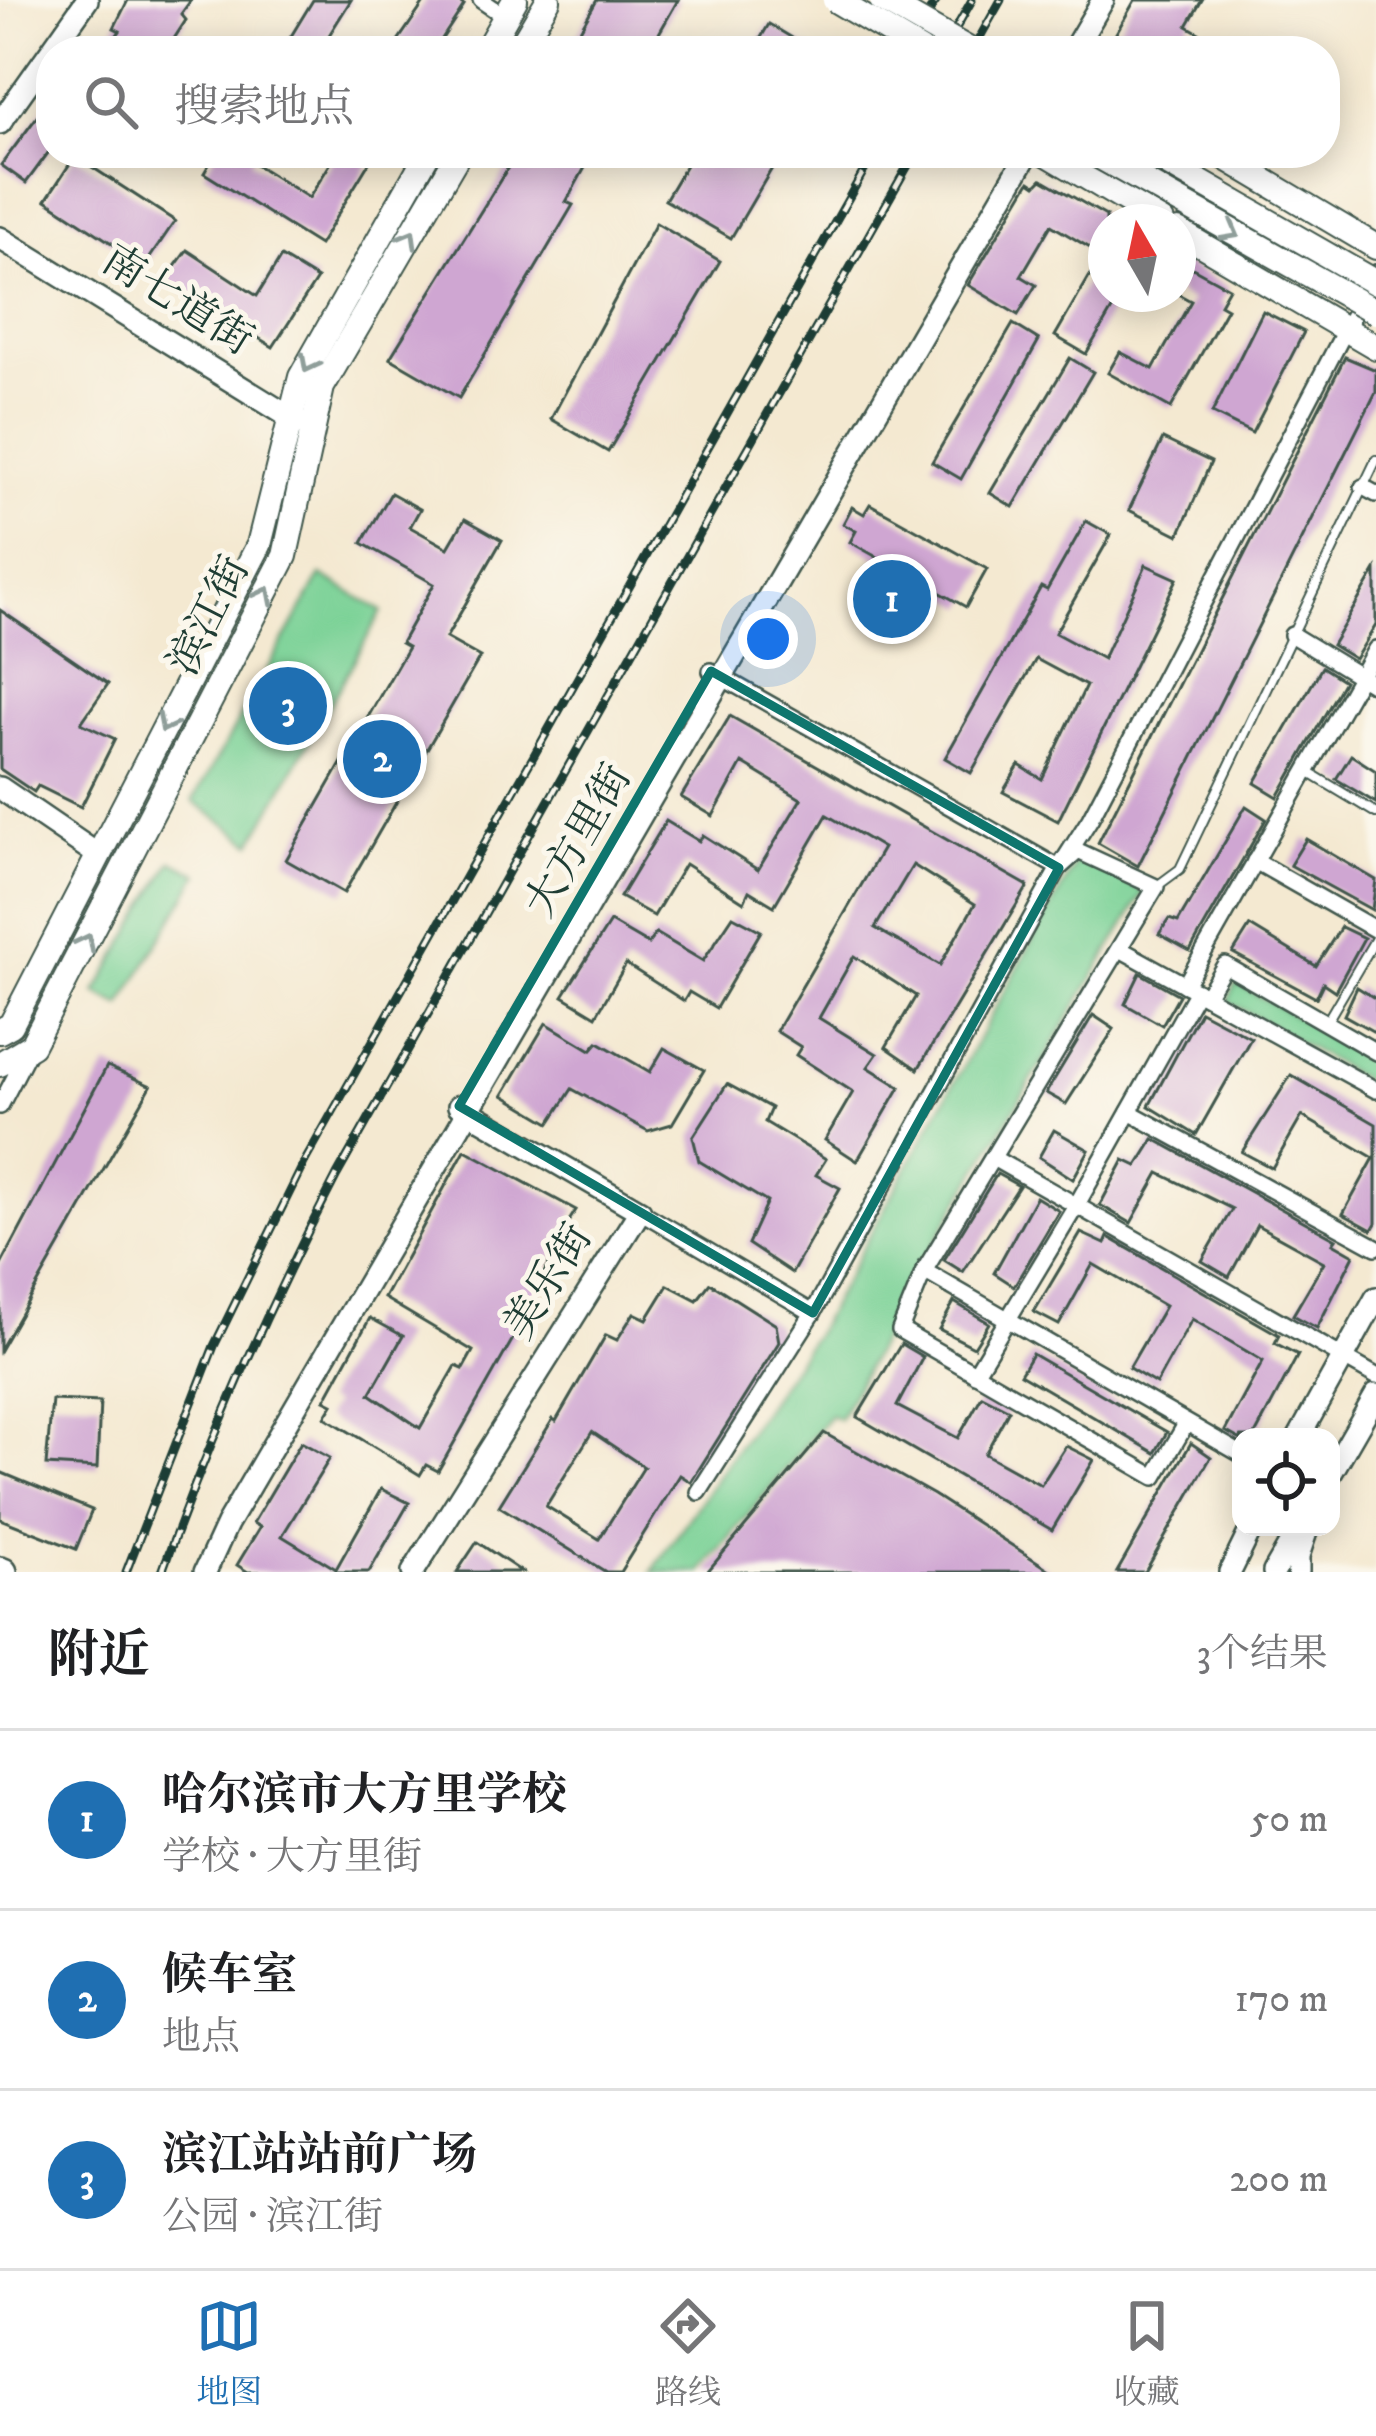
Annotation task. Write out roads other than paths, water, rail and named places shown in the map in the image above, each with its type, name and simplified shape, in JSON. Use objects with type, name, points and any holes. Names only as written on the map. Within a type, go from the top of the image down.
[{"type":"main road","points":[[62,36],[87,0]]},
{"type":"main road","points":[[527,36],[548,0]]},
{"type":"main road","points":[[835,0],[896,36]]},
{"type":"main road","points":[[882,0],[945,36]]},
{"type":"main road","points":[[1082,36],[1103,0]]},
{"type":"main road","points":[[1097,36],[1118,0]]},
{"type":"main road","points":[[494,36],[510,8]]},
{"type":"main road","points":[[0,123],[36,72]]},
{"type":"main road","name":"滨江街","points":[[32,1046],[285,556],[301,424],[301,377],[419,168]]},
{"type":"main road","name":"滨江街","points":[[4,1022],[27,994],[259,545],[301,424],[450,168]]},
{"type":"main road","name":"大方里街","points":[[201,1572],[1003,168]]},
{"type":"main road","name":"大方里街","points":[[716,673],[1019,168]]},
{"type":"main road","points":[[1071,168],[1132,204]]},
{"type":"main road","points":[[1120,168],[1376,312]]},
{"type":"main road","points":[[1175,168],[1376,283]]},
{"type":"main road","points":[[1243,168],[1376,247]]},
{"type":"main road","name":"南七道街","points":[[0,238],[301,424]]},
{"type":"main road","points":[[1196,242],[1376,347]]},
{"type":"main road","points":[[0,788],[98,855]]},
{"type":"main road","points":[[2,1063],[32,1046]]},
{"type":"main road","name":"美乐街","points":[[413,1572],[640,1211],[463,1108]]},
{"type":"main road","points":[[1304,1428],[1376,1298]]},
{"type":"main road","points":[[1340,1457],[1376,1395]]},
{"type":"main road","points":[[1230,1572],[1248,1536]]},
{"type":"main road","points":[[1274,1572],[1297,1536]]},
{"type":"main road","points":[[1298,1572],[1301,1536]]},
{"type":"street","points":[[481,0],[510,8]]},
{"type":"street","points":[[699,1492],[813,1313],[1090,819],[1376,271]]},
{"type":"street","points":[[1292,635],[1376,686]]},
{"type":"street","points":[[975,1374],[1129,1112],[1196,990],[1203,952],[1376,649]]},
{"type":"street","points":[[716,673],[1059,868]]},
{"type":"street","points":[[1059,868],[1078,851],[1156,887],[924,1270],[900,1330],[1154,1477],[1186,1424]]},
{"type":"street","points":[[1256,861],[1376,934]]},
{"type":"street","points":[[1120,949],[1376,1090]]},
{"type":"street","points":[[1196,990],[1225,965],[1376,1052]]},
{"type":"street","name":"滨江街","points":[[0,1106],[32,1046]]},
{"type":"street","points":[[1129,1112],[1376,1247]]},
{"type":"street","points":[[992,1158],[1376,1376]]},
{"type":"street","points":[[640,1211],[813,1313]]},
{"type":"street","points":[[924,1270],[1232,1449]]},
{"type":"lane","points":[[1156,887],[1180,868],[1292,635],[1370,490],[1376,460]]},
{"type":"lane","points":[[1306,771],[1376,813]]},
{"type":"lane","points":[[1326,1023],[1376,934]]},
{"type":"lane","points":[[1203,952],[1225,965]]},
{"type":"railway","points":[[913,36],[937,0]]},
{"type":"railway","points":[[952,36],[972,0]]},
{"type":"railway","points":[[981,36],[1001,0]]},
{"type":"railway","points":[[126,1572],[214,1346],[305,1161],[866,168]]},
{"type":"railway","points":[[162,1572],[243,1370],[337,1175],[907,168]]},
{"type":"place","name":"哈尔滨市大方里学校","points":[[892,599]]},
{"type":"place","name":"滨江站站前广场","points":[[288,706]]},
{"type":"place","name":"候车室","points":[[382,759]]}]
